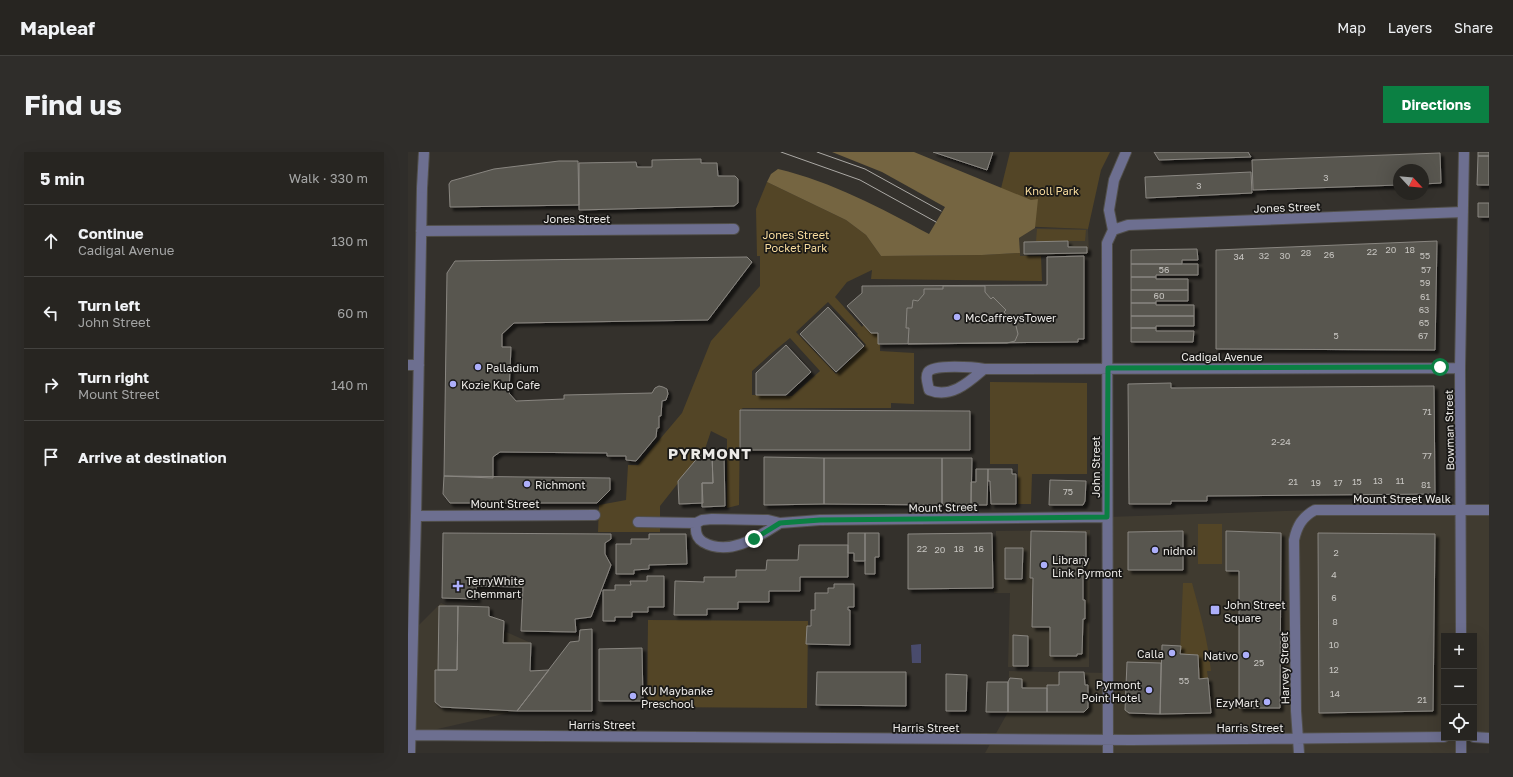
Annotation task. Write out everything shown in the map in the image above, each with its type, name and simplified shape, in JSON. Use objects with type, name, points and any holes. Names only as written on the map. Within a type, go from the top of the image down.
[{"type":"street","points":[[410,753],[411,630],[416,516],[412,484],[419,365],[424,152]]},
{"type":"street","points":[[1113,230],[1109,210],[1114,180],[1126,152]]},
{"type":"street","name":"Bowman Street","points":[[1461,633],[1460,368],[1464,152]]},
{"type":"street","name":"Jones Street","points":[[1113,230],[1128,225],[1463,212]]},
{"type":"street","name":"Jones Street","points":[[421,231],[734,229]]},
{"type":"street","name":"John Street","points":[[1108,753],[1107,243],[1113,230]]},
{"type":"street","points":[[408,365],[419,365]]},
{"type":"street","name":"Cadigal Avenue","points":[[984,369],[969,383],[959,389],[946,392],[936,393],[929,390],[926,380],[931,369],[937,367],[977,367],[984,369],[1460,368]]},
{"type":"street","name":"Mount Street Walk","points":[[1315,510],[1489,510]]},
{"type":"street","name":"Harvey Street","points":[[1299,753],[1297,739],[1294,540],[1296,531],[1301,521],[1307,514],[1315,510]]},
{"type":"street","name":"Mount Street","points":[[416,516],[595,515]]},
{"type":"street","name":"Mount Street","points":[[638,522],[696,523],[702,520],[712,519],[768,520],[780,523],[820,520],[1107,517]]},
{"type":"street","name":"Mount Street","points":[[696,523],[695,529],[697,536],[701,541],[708,545],[718,547],[741,544],[780,523]]},
{"type":"street","name":"Harris Street","points":[[409,735],[1109,740],[1441,737]]},
{"type":"street","points":[[1477,738],[1489,738]]},
{"type":"street","points":[[1461,741],[1461,753]]},
{"type":"shaded area","points":[[832,152],[914,152],[1031,200],[1038,199],[1035,228],[1019,238],[1020,253],[881,256],[866,235],[846,220],[767,182],[771,174],[778,169],[798,174],[837,188],[874,205],[929,234],[945,207],[882,172]]},
{"type":"shaded area","points":[[1035,228],[1088,229],[1089,254],[1020,256],[1019,238]]},
{"type":"shaded area","points":[[1315,510],[1489,510],[1489,738],[1477,737],[1477,633],[1441,633],[1441,741],[1461,741],[1461,753],[985,753],[1008,712],[1009,671],[1109,673],[1107,517]]},
{"type":"shaded area","points":[[1090,530],[1089,667],[1008,667],[1010,593],[994,593],[996,531]]},
{"type":"shaded area","points":[[441,603],[531,643],[517,711],[411,735],[408,743],[408,630],[414,630]]},
{"type":"green space","name":"Knoll Park","points":[[1010,152],[1110,152],[1101,170],[1088,229],[992,225]]},
{"type":"green space","name":"Jones Street Pocket Park","points":[[767,182],[846,220],[866,235],[881,256],[1020,253],[1020,256],[1041,256],[1042,281],[871,279],[872,270],[847,282],[835,297],[862,327],[865,323],[880,332],[880,351],[914,353],[914,404],[891,403],[891,408],[743,408],[740,410],[739,505],[727,508],[727,439],[711,431],[705,449],[660,506],[660,532],[598,532],[599,505],[626,500],[628,465],[638,465],[682,413],[711,341],[760,286],[760,256],[757,256],[756,209]],"holes":[[[828,302],[858,334],[857,335],[866,345],[836,374],[796,332]],[[790,338],[820,371],[792,396],[752,395],[752,371]]]},
{"type":"green space","points":[[1037,229],[1086,230],[1085,241],[1036,241]]},
{"type":"green space","points":[[990,382],[1087,383],[1087,474],[1032,474],[1031,504],[1018,504],[1018,464],[990,464]]},
{"type":"green space","points":[[1198,524],[1222,524],[1222,564],[1198,564]]},
{"type":"green space","points":[[1183,583],[1192,583],[1198,605],[1210,660],[1211,671],[1207,671],[1208,678],[1199,679],[1198,655],[1180,654]]},
{"type":"green space","points":[[648,620],[808,621],[807,708],[647,707]]},
{"type":"water","points":[[921,644],[921,663],[912,663],[911,645]]},
{"type":"building","points":[[933,152],[993,152],[987,170]]},
{"type":"building","points":[[1154,152],[1248,152],[1251,157],[1159,160]]},
{"type":"building","points":[[1478,152],[1489,152],[1489,156],[1478,156]]},
{"type":"building","points":[[1440,153],[1441,183],[1429,184],[1429,164],[1393,164],[1393,185],[1253,190],[1252,160]]},
{"type":"building","points":[[1478,156],[1489,156],[1489,185],[1477,185]]},
{"type":"building","points":[[701,159],[701,163],[717,163],[718,176],[735,176],[738,179],[738,203],[734,206],[579,210],[579,163],[636,162],[637,167],[652,167],[652,160]]},
{"type":"building","points":[[559,161],[578,161],[579,205],[450,207],[449,184],[451,181],[494,169]]},
{"type":"building","points":[[1251,172],[1252,193],[1146,198],[1145,177]]},
{"type":"building","points":[[1478,203],[1489,203],[1489,217],[1478,217]]},
{"type":"building","points":[[1068,241],[1068,247],[1087,247],[1087,253],[1024,254],[1024,242]]},
{"type":"building","points":[[1437,241],[1435,350],[1216,349],[1216,250]]},
{"type":"building","points":[[1197,249],[1198,260],[1182,260],[1182,264],[1131,264],[1131,250]]},
{"type":"building","points":[[1084,256],[1084,339],[1078,339],[1078,342],[878,344],[878,333],[871,333],[847,306],[862,293],[862,286],[1047,285],[1047,257]]},
{"type":"building","name":"Palladium","points":[[747,257],[752,262],[708,320],[514,323],[502,334],[502,347],[511,347],[509,393],[516,401],[564,399],[564,395],[652,393],[655,388],[659,386],[667,389],[668,394],[666,400],[662,401],[661,416],[659,416],[659,428],[657,428],[656,437],[636,461],[626,460],[626,456],[607,456],[607,453],[500,452],[493,457],[493,478],[444,476],[447,273],[455,261]]},
{"type":"building","points":[[1131,264],[1198,264],[1198,275],[1156,275],[1156,277],[1131,277]]},
{"type":"building","points":[[1131,277],[1188,279],[1188,290],[1131,290]]},
{"type":"building","name":"McCaffreysTower","points":[[943,286],[985,286],[985,292],[991,299],[993,297],[1006,310],[1004,312],[1016,326],[1018,334],[1015,341],[1007,343],[908,344],[909,328],[906,328],[907,308],[912,308],[913,300],[918,301],[924,294],[924,289],[943,289]]},
{"type":"building","points":[[1131,290],[1188,290],[1188,301],[1131,303]]},
{"type":"building","points":[[1131,303],[1156,303],[1156,305],[1194,305],[1194,316],[1131,316]]},
{"type":"building","points":[[828,307],[864,346],[836,372],[800,334]]},
{"type":"building","points":[[1131,316],[1194,316],[1194,326],[1156,326],[1156,328],[1131,328]]},
{"type":"building","points":[[1131,328],[1156,328],[1156,331],[1194,331],[1193,342],[1131,342]]},
{"type":"building","points":[[786,345],[811,372],[786,395],[756,395],[756,373]]},
{"type":"building","points":[[1171,383],[1171,388],[1434,386],[1435,494],[1207,496],[1207,501],[1171,501],[1171,504],[1129,504],[1128,384]]},
{"type":"building","points":[[740,410],[970,411],[970,450],[740,450]]},
{"type":"building","points":[[700,455],[712,455],[713,483],[702,483],[703,503],[679,504],[678,481]]},
{"type":"building","points":[[712,455],[724,455],[725,506],[702,507],[702,483],[713,483]]},
{"type":"building","points":[[764,457],[824,458],[824,504],[764,505]]},
{"type":"building","points":[[824,458],[942,458],[942,505],[824,504]]},
{"type":"building","points":[[942,458],[972,458],[971,505],[942,505]]},
{"type":"building","points":[[976,469],[988,469],[987,505],[971,505],[971,482],[976,482]]},
{"type":"building","points":[[988,469],[1012,469],[1012,474],[1016,474],[1016,504],[991,504]]},
{"type":"building","name":"Richmont","points":[[444,476],[610,478],[610,490],[597,503],[450,503],[443,494]]},
{"type":"building","points":[[1050,480],[1086,481],[1085,501],[1083,505],[1049,505]]},
{"type":"building","points":[[1031,531],[1086,532],[1086,557],[1083,556],[1083,600],[1085,600],[1085,619],[1083,619],[1082,654],[1077,654],[1077,656],[1050,656],[1050,627],[1032,627],[1033,578],[1030,578]]},
{"type":"building","points":[[1183,531],[1183,570],[1128,570],[1128,532]]},
{"type":"building","points":[[1226,531],[1281,533],[1280,708],[1239,708],[1239,571],[1226,571]]},
{"type":"building","points":[[443,533],[611,534],[611,539],[605,543],[605,554],[611,565],[591,617],[575,619],[576,632],[521,631],[523,587],[476,586],[477,599],[442,598]]},
{"type":"building","points":[[848,533],[865,533],[865,561],[854,561],[854,553],[848,553]]},
{"type":"building","points":[[865,533],[879,533],[879,557],[875,557],[875,574],[865,574]]},
{"type":"building","points":[[992,533],[993,588],[908,589],[908,534]]},
{"type":"building","points":[[1318,533],[1435,534],[1433,711],[1319,713]]},
{"type":"building","points":[[649,534],[686,534],[687,564],[649,565],[649,569],[634,570],[634,574],[616,574],[616,544],[631,544],[631,539],[649,539]]},
{"type":"building","points":[[799,545],[848,545],[848,577],[800,577],[800,591],[769,591],[769,602],[738,602],[738,609],[707,609],[707,615],[674,615],[675,581],[704,582],[704,577],[736,577],[736,570],[766,570],[767,560],[798,560]]},
{"type":"building","points":[[1005,548],[1023,548],[1022,579],[1005,579]]},
{"type":"building","points":[[647,576],[664,576],[664,607],[648,607],[648,612],[632,612],[632,617],[615,617],[615,621],[603,621],[603,590],[615,590],[615,585],[631,585],[630,581],[647,581]]},
{"type":"building","points":[[834,584],[854,584],[854,607],[848,607],[848,610],[850,610],[850,645],[806,644],[807,626],[811,626],[811,610],[815,610],[815,593],[828,593],[828,588],[834,588]]},
{"type":"building","points":[[439,606],[458,606],[457,670],[438,670]]},
{"type":"building","points":[[458,606],[489,607],[489,616],[504,621],[503,643],[531,643],[530,671],[549,670],[517,711],[441,707],[435,702],[435,670],[457,670]]},
{"type":"building","points":[[592,629],[592,711],[517,711],[570,642],[579,641],[580,630]]},
{"type":"building","points":[[1013,635],[1028,636],[1028,666],[1013,666]]},
{"type":"building","points":[[1162,645],[1181,646],[1180,654],[1198,655],[1199,679],[1208,678],[1211,713],[1160,714]]},
{"type":"building","points":[[642,648],[643,701],[599,701],[599,649]]},
{"type":"building","points":[[1127,662],[1161,663],[1160,714],[1129,713],[1125,710]]},
{"type":"building","points":[[817,672],[906,672],[906,706],[816,705]]},
{"type":"building","points":[[1059,672],[1084,672],[1085,685],[1088,685],[1088,708],[1084,712],[1047,712],[1047,685],[1059,685]]},
{"type":"building","points":[[946,674],[967,675],[966,711],[946,711]]},
{"type":"building","points":[[1010,678],[1022,679],[1022,688],[1047,688],[1047,712],[1008,712],[1008,682]]},
{"type":"building","points":[[987,682],[1008,682],[1008,712],[986,712]]},
{"type":"tram line","points":[[781,152],[860,180],[936,222]]},
{"type":"tram line","points":[[817,152],[865,169],[941,211]]},
{"type":"place","name":"McCaffreysTower","points":[[957,317]]},
{"type":"place","name":"Palladium","points":[[478,367]]},
{"type":"place","name":"Kozie Kup Cafe","points":[[453,384]]},
{"type":"place","name":"Richmont","points":[[527,484]]},
{"type":"place","name":"nidnoi","points":[[1155,550]]},
{"type":"place","name":"Library Link Pyrmont","points":[[1044,565]]},
{"type":"place","name":"TerryWhite Chemmart","points":[[458,586]]},
{"type":"place","name":"John Street Square","points":[[1215,610]]},
{"type":"place","name":"Calla","points":[[1172,653]]},
{"type":"place","name":"Nativo","points":[[1246,655]]},
{"type":"place","name":"Pyrmont Point Hotel","points":[[1149,690]]},
{"type":"place","name":"KU Maybanke Preschool","points":[[633,696]]},
{"type":"place","name":"EzyMart","points":[[1267,702]]},
{"type":"district","name":"PYRMONT","points":[[710,453]]},
{"type":"route","points":[[754,539],[780,523],[820,520],[1107,517],[1108,368],[1440,367]]}]
